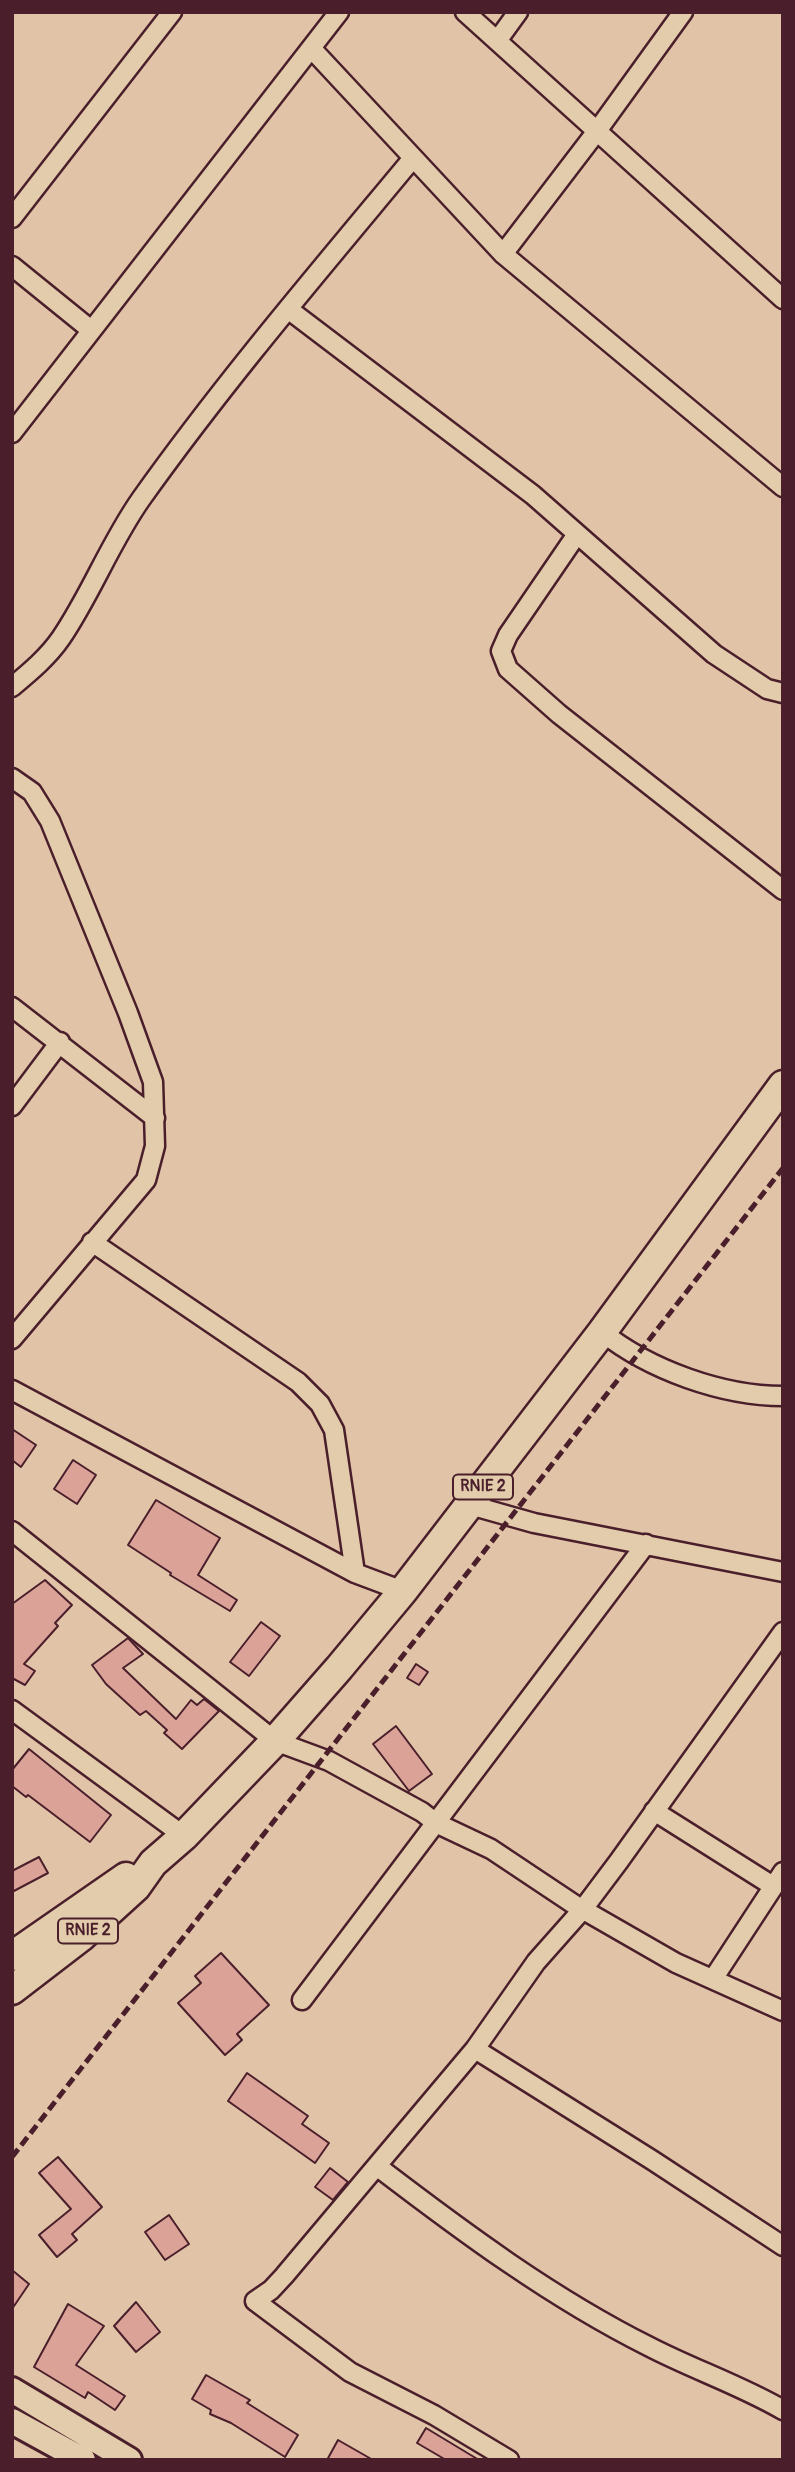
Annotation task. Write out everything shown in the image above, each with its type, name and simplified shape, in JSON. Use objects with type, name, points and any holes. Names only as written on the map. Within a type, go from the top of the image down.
[{"type":"highway","name":"RNIE 2","points":[[13,1955],[116,1884],[153,1863],[184,1836],[275,1741],[403,1591],[470,1505],[602,1332],[783,1085]]},
{"type":"highway","name":"RNIE 2","points":[[12,1990],[90,1929],[136,1887],[153,1863]]},
{"type":"main road","points":[[12,2390],[129,2460]]},
{"type":"main road","points":[[12,2421],[83,2460]]},
{"type":"street","points":[[12,218],[172,12]]},
{"type":"street","points":[[12,433],[339,12]]},
{"type":"street","points":[[465,12],[783,299]]},
{"type":"street","points":[[497,41],[518,12]]},
{"type":"street","points":[[503,254],[683,12]]},
{"type":"street","points":[[311,48],[503,254],[783,487]]},
{"type":"street","points":[[12,687],[41,662],[60,639],[139,502],[288,309],[413,158]]},
{"type":"street","points":[[12,266],[91,330]]},
{"type":"street","points":[[288,309],[533,495],[714,654],[767,689],[783,693]]},
{"type":"street","points":[[577,534],[508,635],[500,651],[508,669],[670,804],[783,890]]},
{"type":"street","points":[[12,778],[32,792],[50,821],[153,1082],[155,1118],[155,1146],[146,1180],[12,1339]]},
{"type":"street","points":[[12,1007],[155,1118]]},
{"type":"street","points":[[12,1106],[60,1042]]},
{"type":"street","points":[[92,1242],[298,1382],[320,1404],[334,1430],[355,1573]]},
{"type":"street","points":[[602,1332],[620,1347],[654,1366],[724,1389],[760,1396],[783,1396]]},
{"type":"street","points":[[12,1390],[355,1573],[403,1591]]},
{"type":"street","points":[[470,1505],[534,1523],[783,1572]]},
{"type":"street","points":[[12,1531],[275,1741],[329,1761],[422,1812],[436,1823],[491,1849],[642,1944],[783,2011]]},
{"type":"street","points":[[302,2000],[646,1544]]},
{"type":"street","points":[[509,2460],[434,2415],[350,2372],[255,2301],[271,2290],[284,2276],[475,2049],[537,1962],[583,1909],[783,1632]]},
{"type":"street","points":[[12,1710],[184,1836]]},
{"type":"street","points":[[654,1811],[778,1879],[713,1979]]},
{"type":"street","points":[[475,2049],[783,2246]]},
{"type":"street","points":[[378,2167],[492,2251],[570,2301],[646,2346],[733,2384],[783,2410]]},
{"type":"building","points":[[12,1429],[36,1445],[21,1467],[12,1460]]},
{"type":"building","points":[[73,1460],[96,1475],[77,1504],[54,1489]]},
{"type":"building","points":[[156,1500],[220,1538],[198,1575],[237,1600],[230,1611],[170,1575],[171,1573],[128,1545]]},
{"type":"building","points":[[45,1580],[72,1605],[55,1623],[58,1626],[24,1664],[35,1671],[25,1685],[12,1678],[12,1604]]},
{"type":"building","points":[[261,1622],[280,1636],[249,1676],[230,1662]]},
{"type":"building","points":[[128,1638],[143,1654],[123,1668],[176,1719],[191,1700],[197,1705],[204,1699],[219,1711],[182,1749],[164,1733],[167,1730],[146,1711],[140,1715],[106,1684],[92,1665]]},
{"type":"building","points":[[416,1664],[428,1672],[419,1685],[407,1678]]},
{"type":"building","points":[[396,1726],[432,1774],[409,1791],[373,1744]]},
{"type":"building","points":[[29,1749],[111,1815],[90,1842],[12,1786],[12,1770]]},
{"type":"building","points":[[39,1857],[48,1873],[12,1892],[12,1871]]},
{"type":"building","points":[[221,1953],[269,2005],[237,2034],[242,2040],[225,2055],[178,2003],[201,1983],[195,1976]]},
{"type":"building","points":[[247,2073],[308,2116],[302,2124],[329,2143],[315,2163],[228,2101]]},
{"type":"building","points":[[58,2157],[102,2207],[72,2234],[77,2240],[57,2257],[39,2235],[71,2209],[39,2173]]},
{"type":"building","points":[[330,2168],[348,2182],[333,2200],[315,2187]]},
{"type":"building","points":[[169,2215],[189,2244],[165,2260],[145,2232]]},
{"type":"building","points":[[12,2270],[29,2284],[12,2309]]},
{"type":"building","points":[[136,2302],[160,2332],[136,2352],[114,2326]]},
{"type":"building","points":[[68,2304],[104,2326],[76,2365],[125,2396],[115,2410],[88,2392],[85,2398],[34,2367]]},
{"type":"building","points":[[206,2375],[250,2400],[247,2403],[298,2435],[285,2457],[231,2423],[210,2414],[211,2410],[192,2399]]},
{"type":"building","points":[[426,2428],[479,2460],[446,2460],[417,2443]]},
{"type":"building","points":[[338,2440],[373,2460],[327,2460]]},
{"type":"railway","points":[[12,2157],[783,1168]]}]
